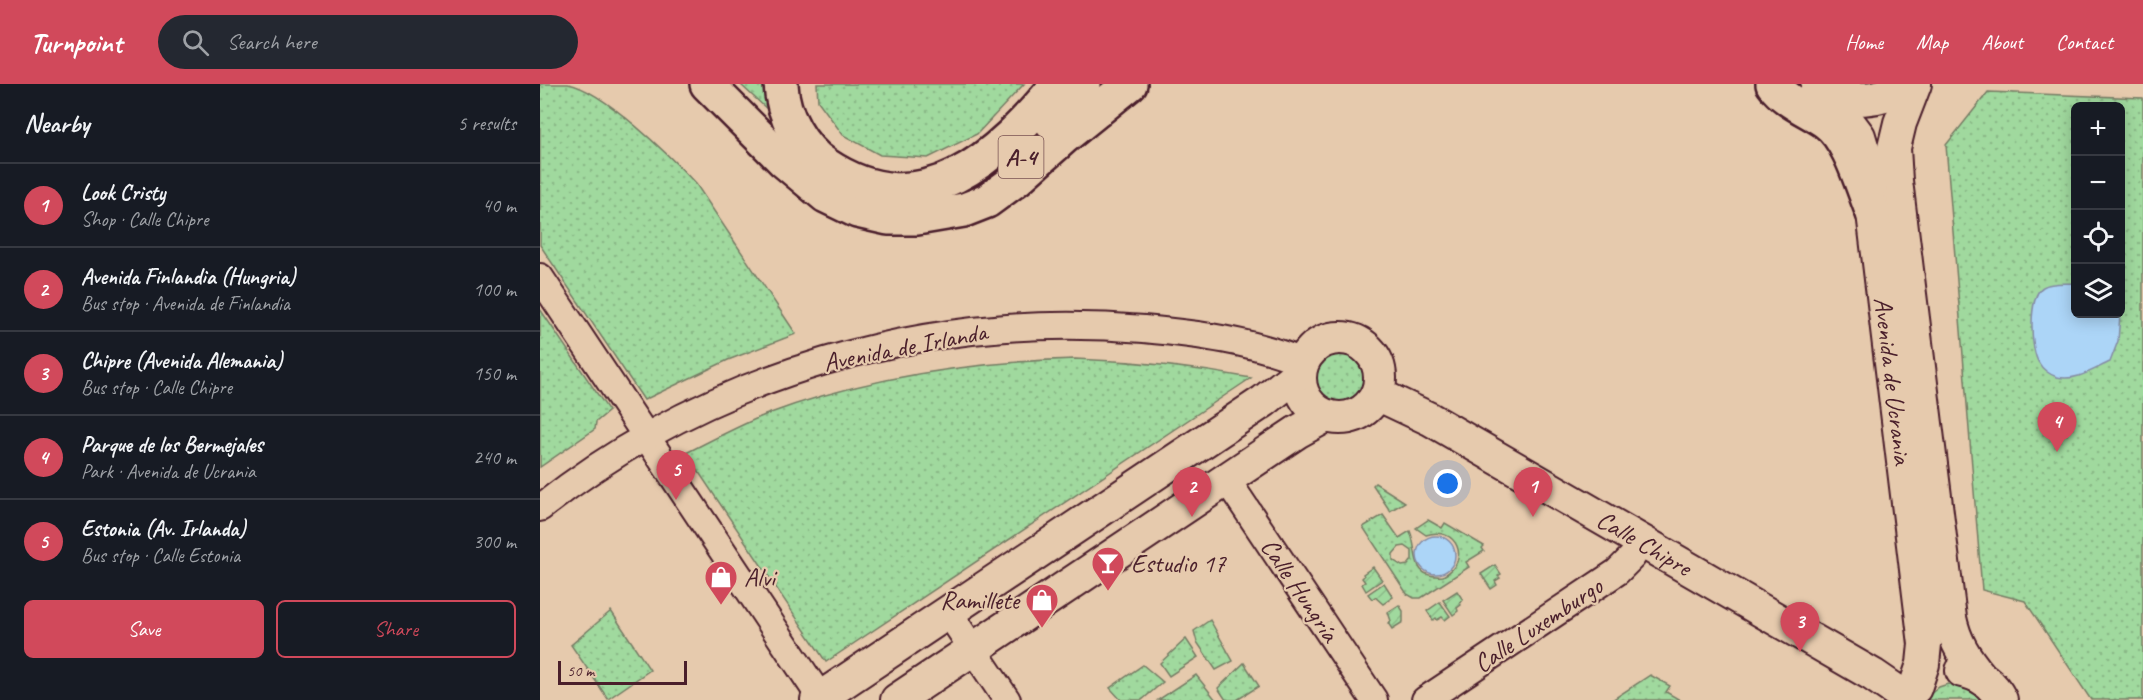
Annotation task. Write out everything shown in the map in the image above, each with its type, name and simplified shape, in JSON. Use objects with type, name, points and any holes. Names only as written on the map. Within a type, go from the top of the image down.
[{"type":"highway","name":"A-4","points":[[707,84],[783,161],[826,196],[857,211],[888,218],[917,218],[942,213],[982,188],[1020,158],[1084,84]]},
{"type":"highway","points":[[781,84],[791,124],[818,160],[856,182],[893,190],[937,185],[962,174],[1010,137],[1058,84]]},
{"type":"highway","points":[[791,84],[801,118],[814,140],[838,162],[875,178],[913,180],[934,174],[975,153],[1002,131],[1031,102],[1045,84]]},
{"type":"highway","points":[[942,213],[964,210],[987,201],[1017,179],[1130,84]]},
{"type":"highway","points":[[1773,84],[1805,110],[1828,123],[1842,141],[1873,213]]},
{"type":"main road","name":"Avenida de Ucrania","points":[[1913,84],[1894,148],[1896,181],[1950,618],[1956,643],[1964,657],[1991,689]]},
{"type":"main road","points":[[1814,86],[1842,98],[1868,100],[1893,94],[1913,84]]},
{"type":"main road","name":"Avenida de Ucrania","points":[[1814,86],[1841,112],[1859,136],[1868,163],[1925,645],[1923,664],[1910,696]]},
{"type":"main road","points":[[1333,339],[1352,340],[1361,344],[1375,358],[1380,377],[1377,394],[1371,404],[1355,415],[1346,418],[1326,416],[1311,406],[1301,390],[1302,367],[1308,354],[1324,342],[1333,339]]},
{"type":"main road","points":[[820,699],[1264,401],[1302,367]]},
{"type":"main road","name":"Calle Chipre","points":[[1377,394],[1430,419],[1910,696]]},
{"type":"main road","points":[[897,700],[1297,432],[1326,416]]},
{"type":"main road","points":[[1910,696],[1934,674],[1946,670],[1970,672],[1991,689]]},
{"type":"street","points":[[540,277],[820,699]]},
{"type":"street","name":"Avenida de Irlanda","points":[[540,508],[608,460],[646,437],[728,396],[803,367],[894,344],[956,333],[1026,326],[1124,327],[1181,332],[1246,343],[1302,367]]},
{"type":"street","name":"Calle Hungría","points":[[1227,480],[1374,700]]},
{"type":"street","name":"Calle Luxemburgo","points":[[1425,700],[1617,572],[1632,557],[1642,541]]},
{"type":"street","points":[[948,612],[1007,700]]},
{"type":"green space","points":[[540,84],[568,84],[599,98],[636,126],[670,158],[696,184],[796,334],[728,360],[644,400],[540,245]]},
{"type":"green space","points":[[740,84],[767,84],[769,111]]},
{"type":"green space","points":[[817,84],[1024,84],[977,134],[928,158],[880,155],[843,135],[818,101]]},
{"type":"green space","points":[[1988,92],[2143,98],[2143,700],[2091,700],[2025,601],[1982,590],[1946,145]]},
{"type":"green space","points":[[540,309],[609,411],[596,422],[595,429],[540,467]]},
{"type":"green space","points":[[1335,352],[1345,352],[1359,359],[1366,378],[1359,397],[1345,404],[1335,404],[1325,400],[1318,393],[1314,383],[1314,373],[1318,363],[1325,356]]},
{"type":"green space","points":[[1075,359],[1163,365],[1251,378],[826,662],[686,453],[765,415],[802,402],[879,381],[956,368]]},
{"type":"green space","points":[[1375,483],[1405,502],[1390,511],[1373,485]]},
{"type":"green space","points":[[1383,515],[1399,538],[1410,531],[1420,569],[1432,576],[1443,576],[1452,570],[1459,554],[1453,540],[1446,535],[1437,533],[1426,535],[1416,528],[1428,520],[1442,528],[1445,523],[1484,546],[1482,548],[1484,551],[1466,562],[1469,567],[1421,598],[1414,598],[1407,594],[1363,527]],"holes":[[[1405,546],[1412,551],[1412,560],[1408,565],[1402,566],[1393,560],[1393,554],[1399,547]]]},
{"type":"green space","points":[[1495,565],[1501,574],[1498,576],[1500,578],[1495,581],[1497,585],[1491,589],[1481,574]]},
{"type":"green space","points":[[1373,567],[1382,580],[1366,591],[1362,584],[1365,582],[1362,578],[1363,574]]},
{"type":"green space","points":[[1384,583],[1393,597],[1383,604],[1375,597],[1372,599],[1368,594]]},
{"type":"green space","points":[[1457,591],[1463,600],[1457,608],[1458,611],[1453,615],[1443,600]]},
{"type":"green space","points":[[1440,602],[1450,616],[1445,620],[1442,617],[1433,620],[1427,611]]},
{"type":"green space","points":[[1399,605],[1403,611],[1403,622],[1392,629],[1388,623],[1391,621],[1388,612]]},
{"type":"green space","points":[[611,611],[650,670],[608,699],[571,645]]},
{"type":"green space","points":[[1210,620],[1233,661],[1216,670],[1197,642],[1194,631]]},
{"type":"green space","points":[[1186,639],[1198,657],[1169,676],[1160,663]]},
{"type":"green space","points":[[1244,663],[1259,686],[1237,700],[1226,700],[1218,688]]},
{"type":"green space","points":[[1143,665],[1163,682],[1142,700],[1121,700],[1110,688]]},
{"type":"green space","points":[[1196,675],[1216,700],[1158,700]]},
{"type":"green space","points":[[1650,675],[1670,686],[1666,692],[1680,700],[1612,700]]},
{"type":"green space","points":[[1948,684],[1968,686],[1986,700],[1923,700],[1939,687]]},
{"type":"water","points":[[2071,283],[2071,318],[2120,318],[2118,341],[2110,362],[2071,378],[2057,377],[2039,363],[2032,336],[2035,301],[2038,292],[2043,287]]},
{"type":"water","points":[[1436,536],[1449,542],[1455,555],[1449,568],[1436,574],[1423,568],[1417,555],[1423,542]]},
{"type":"place","name":"Parque de los Bermejales","points":[[2057,452]]},
{"type":"place","name":"Estonia (Av. Irlanda)","points":[[676,500]]},
{"type":"place","name":"Avenida Finlandia (Hungria)","points":[[1192,517]]},
{"type":"place","name":"Look Cristy","points":[[1533,517]]},
{"type":"place","name":"Estudio 17","points":[[1108,592]]},
{"type":"place","name":"Alvi","points":[[721,606]]},
{"type":"place","name":"Ramillete","points":[[1042,629]]},
{"type":"place","name":"Chipre (Avenida Alemania)","points":[[1800,652]]}]
